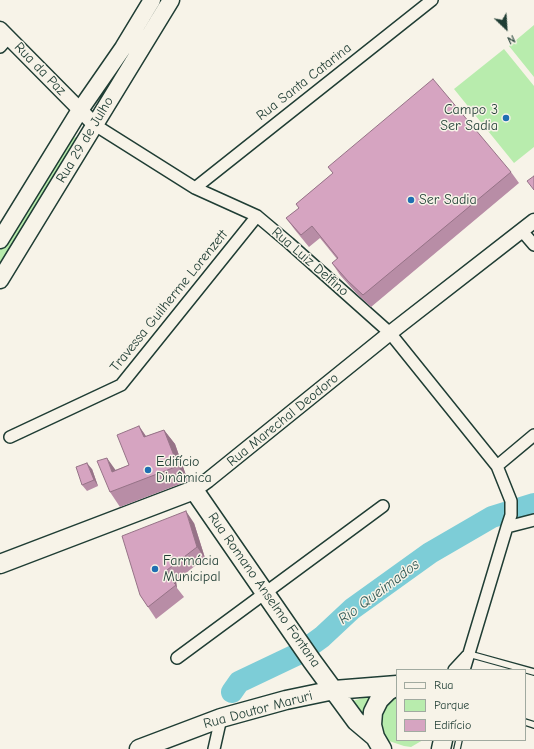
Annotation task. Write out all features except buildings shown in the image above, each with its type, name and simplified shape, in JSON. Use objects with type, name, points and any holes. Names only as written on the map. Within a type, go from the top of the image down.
[{"type":"main road","name":"Rua 29 de Julho","points":[[0,240],[80,110],[123,48],[152,0]]},
{"type":"main road","name":"Rua 29 de Julho","points":[[0,280],[171,0]]},
{"type":"main road","name":"Rua Marechal Deodoro","points":[[0,564],[194,490]]},
{"type":"main road","name":"Rua Romano Anselmo Fontana","points":[[194,490],[264,593],[334,690]]},
{"type":"main road","name":"Rua Doutor Maruri","points":[[139,749],[221,718],[286,700],[334,690],[396,686]]},
{"type":"main road","points":[[381,746],[372,725],[373,712],[378,700],[388,691],[396,687]]},
{"type":"main road","points":[[334,690],[356,721],[381,746]]},
{"type":"street","name":"Rua Santa Catarina","points":[[195,188],[432,0]]},
{"type":"street","name":"Rua da Paz","points":[[3,38],[80,110]]},
{"type":"street","name":"Rua Luiz Delfino","points":[[80,110],[95,125],[195,188],[257,216],[390,332],[497,466],[511,501],[511,515],[507,527]]},
{"type":"street","name":"Travessa Guilherme Lorenzett","points":[[10,438],[121,385],[257,216]]},
{"type":"street","name":"Rua Marechal Deodoro","points":[[194,490],[390,332],[534,221]]},
{"type":"street","points":[[522,231],[534,245]]},
{"type":"street","points":[[497,466],[534,435]]},
{"type":"street","points":[[177,658],[383,506]]},
{"type":"street","points":[[464,669],[507,527],[534,520]]},
{"type":"street","points":[[455,669],[468,654]]},
{"type":"street","points":[[214,749],[221,718]]},
{"type":"lane","points":[[468,654],[523,669]]},
{"type":"green space","points":[[534,25],[534,77],[509,46]]},
{"type":"green space","name":"Campo 3 Ser Sadia","points":[[504,49],[534,86],[534,147],[514,163],[454,89]]},
{"type":"green space","points":[[77,137],[79,144],[0,270],[0,250],[70,138]]},
{"type":"green space","points":[[377,694],[368,719],[349,702]]},
{"type":"green space","points":[[396,696],[396,741],[421,741],[411,747],[386,740],[380,728],[378,712],[385,703]]},
{"type":"waterway","name":"Rio Queimados","points":[[232,692],[239,682],[300,653],[322,637],[352,609],[430,553],[492,517],[534,504]]},
{"type":"place","name":"Campo 3 Ser Sadia","points":[[506,118]]},
{"type":"place","name":"Ser Sadia","points":[[411,200]]},
{"type":"place","name":"Edifício Dinâmica","points":[[148,470]]},
{"type":"place","name":"Farmácia Municipal","points":[[155,569]]}]
